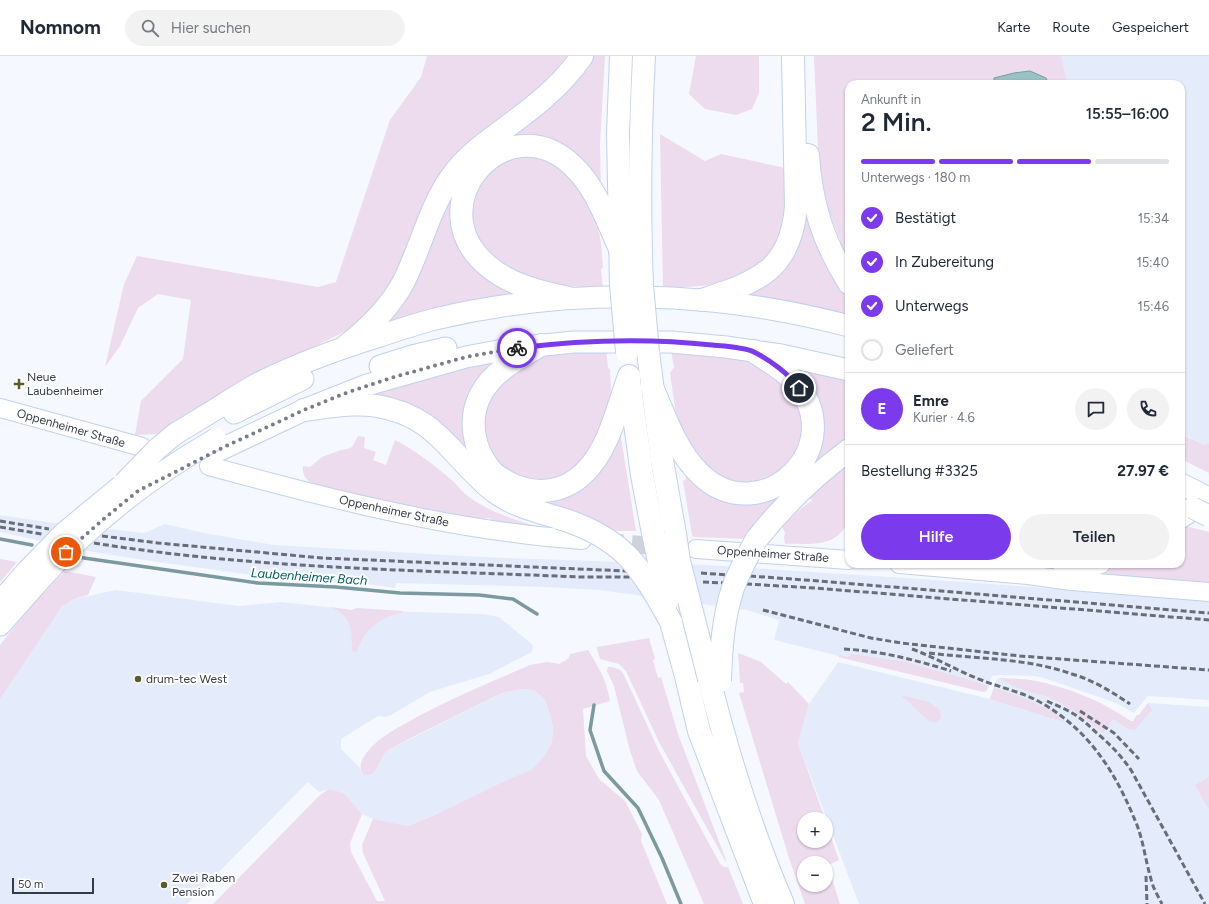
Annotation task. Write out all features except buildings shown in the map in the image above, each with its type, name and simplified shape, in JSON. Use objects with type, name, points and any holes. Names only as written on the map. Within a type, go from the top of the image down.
[{"type":"highway","points":[[346,346],[376,320],[397,294],[440,197],[456,171],[485,142],[542,99],[572,71],[582,56]]},
{"type":"highway","points":[[621,56],[618,133],[621,285],[637,352],[684,456],[708,481],[735,492],[749,493],[771,488],[789,478],[804,460],[811,441],[812,418],[808,404],[793,380],[753,351]]},
{"type":"highway","points":[[541,345],[514,361],[493,379],[481,393],[474,414],[476,440],[479,450],[490,469],[495,475],[520,488],[536,491],[555,489],[570,484],[584,473],[596,460],[604,443],[637,352],[642,285],[640,233],[640,145],[644,56]]},
{"type":"highway","points":[[702,300],[733,289],[762,275],[782,256],[789,241],[793,228],[796,207],[793,56]]},
{"type":"highway","points":[[805,56],[808,149],[812,190],[822,231],[834,258],[845,276]]},
{"type":"highway","points":[[568,298],[528,288],[507,278],[488,266],[472,249],[462,224],[462,206],[466,188],[478,168],[505,150],[520,147],[535,147],[557,155],[572,165],[592,190],[620,249]]},
{"type":"highway","points":[[212,433],[257,384],[313,359],[346,346],[434,320],[515,304],[568,298],[603,297],[702,300],[759,306],[845,325]]},
{"type":"highway","points":[[131,487],[212,433],[300,380],[341,363],[374,352],[468,326],[545,314],[592,310],[688,312],[760,320],[820,332],[845,339]]},
{"type":"highway","points":[[212,433],[363,371],[441,349],[515,336],[593,329],[710,332],[778,342],[845,357]]},
{"type":"highway","points":[[0,602],[76,543],[131,487],[157,449],[175,434],[212,433],[304,410],[367,385],[407,373],[482,353],[541,345],[601,341],[671,342],[726,346],[804,359],[845,369]]},
{"type":"highway","points":[[629,376],[642,475],[653,533],[671,622],[699,731],[765,904]]},
{"type":"highway","points":[[652,387],[662,460],[679,561],[714,680],[719,718],[755,831],[783,904]]},
{"type":"highway","points":[[304,410],[370,405],[387,408],[412,417],[435,432],[478,477],[496,492],[518,506],[576,524],[601,535],[622,550],[642,572],[671,622]]},
{"type":"highway","points":[[714,680],[733,587],[756,540],[786,506],[845,453]]},
{"type":"highway","points":[[0,625],[33,575]]},
{"type":"main road","name":"Oppenheimer Straße","points":[[0,408],[142,447]]},
{"type":"main road","name":"Oppenheimer Straße","points":[[209,466],[291,488],[395,513],[522,534],[582,540]]},
{"type":"main road","name":"Oppenheimer Straße","points":[[696,549],[845,560]]},
{"type":"main road","points":[[806,556],[845,549]]},
{"type":"main road","points":[[942,568],[1072,581],[1209,592]]},
{"type":"main road","points":[[1028,576],[1054,575],[1090,568]]},
{"type":"shaded area","points":[[427,56],[567,56],[545,84],[501,117],[460,153],[386,290],[356,326],[241,383],[159,434],[135,435],[141,401],[183,359],[191,300],[158,294],[138,308],[120,346],[105,367],[124,284],[137,256],[318,287],[336,282],[390,120],[421,77]]},
{"type":"shaded area","points":[[587,56],[605,56],[600,144],[601,192],[582,167],[501,145]]},
{"type":"shaded area","points":[[696,56],[759,56],[759,93],[752,109],[736,115],[705,109],[689,94]]},
{"type":"shaded area","points":[[814,56],[1061,56],[1066,80],[1047,80],[1046,78],[994,78],[994,80],[845,80],[845,253],[826,204],[818,149]]},
{"type":"shaded area","points":[[1043,56],[1209,56],[1209,443],[1204,445],[1185,435],[1185,80],[1032,80]]},
{"type":"shaded area","points":[[660,134],[705,161],[721,154],[790,169],[793,202],[769,265],[736,283],[663,289]]},
{"type":"shaded area","points":[[526,153],[568,168],[596,216],[601,243],[603,288],[548,285],[510,274],[470,230],[474,187],[493,162]]},
{"type":"shaded area","points":[[803,161],[845,280],[845,318],[736,294],[773,274]]},
{"type":"shaded area","points":[[467,167],[457,232],[527,293],[378,328],[442,204]]},
{"type":"shaded area","points":[[606,348],[611,381],[609,413],[602,432],[582,467],[539,485],[512,479],[483,445],[484,400],[522,362],[552,353]]},
{"type":"shaded area","points":[[671,351],[749,358],[794,389],[807,428],[791,469],[746,488],[711,476],[684,440],[676,415],[670,373],[674,367]]},
{"type":"shaded area","points":[[508,356],[496,367],[475,455],[551,496],[618,419],[636,531],[616,531],[590,521],[521,500],[460,450],[355,396]]},
{"type":"shaded area","points":[[786,366],[845,376],[845,444],[747,539],[694,537],[692,535],[683,481],[686,479],[684,466],[739,498],[813,453]]},
{"type":"shaded area","points":[[358,436],[365,437],[364,448],[376,452],[373,460],[386,465],[395,440],[426,459],[477,503],[504,516],[542,528],[494,521],[489,518],[481,519],[380,500],[313,484],[306,479],[303,472],[303,466],[310,467],[322,457],[352,447]]},
{"type":"shaded area","points":[[1185,436],[1204,445],[1209,443],[1209,473],[1185,461]]},
{"type":"shaded area","points":[[845,463],[845,528],[837,536],[823,542],[815,544],[785,544],[785,533],[782,526],[800,509],[813,500],[805,498]]},
{"type":"shaded area","points":[[0,515],[144,533],[165,524],[204,533],[274,545],[482,557],[706,565],[1209,600],[1209,700],[1148,696],[1134,713],[1116,703],[1035,676],[992,676],[987,690],[984,692],[774,640],[779,620],[747,610],[599,590],[547,587],[396,583],[395,588],[366,584],[274,578],[93,552],[0,532]]},
{"type":"shaded area","points":[[1185,526],[1209,532],[1209,587],[1096,578],[1096,572],[1106,568],[1185,568]]},
{"type":"shaded area","points":[[0,559],[17,562],[0,582]]},
{"type":"shaded area","points":[[65,571],[96,577],[88,595],[74,599],[62,606],[0,699],[0,645],[32,605]]},
{"type":"shaded area","points":[[116,590],[239,606],[281,602],[351,610],[357,608],[384,611],[483,614],[499,617],[533,645],[532,652],[489,674],[430,692],[391,715],[385,717],[378,716],[341,739],[341,749],[360,768],[362,773],[375,770],[386,751],[502,693],[521,689],[534,690],[544,699],[550,714],[553,728],[552,742],[544,756],[531,770],[408,826],[373,819],[362,814],[344,793],[329,789],[319,792],[308,782],[187,904],[0,904],[0,699],[62,605],[74,599]]},
{"type":"shaded area","points":[[330,607],[351,610],[357,608],[403,611],[403,613],[387,617],[374,625],[364,637],[357,652],[352,651],[351,630],[347,619],[343,614]]},
{"type":"shaded area","points":[[649,638],[655,659],[653,660],[658,678],[661,677],[678,734],[726,862],[659,742],[626,671],[619,664],[600,659],[597,647]]},
{"type":"shaded area","points":[[588,650],[599,668],[609,694],[610,701],[583,709],[586,756],[599,779],[625,801],[642,834],[641,841],[667,904],[213,904],[320,795],[329,789],[344,793],[362,814],[350,843],[351,852],[377,901],[385,901],[363,853],[362,845],[373,819],[408,826],[531,770],[544,756],[552,742],[553,728],[550,714],[544,699],[534,690],[521,689],[502,693],[388,750],[374,771],[367,775],[362,773],[361,766],[362,760],[367,752],[372,746],[389,733],[453,699],[530,665],[547,662],[559,664],[568,659],[570,654]]},
{"type":"shaded area","points":[[738,653],[761,662],[786,684],[788,682],[809,704],[798,743],[823,812],[797,812],[797,848],[833,848],[833,843],[839,860],[833,863],[833,856],[797,856],[797,881],[739,693],[744,692],[743,683],[740,683]]},
{"type":"shaded area","points":[[851,654],[901,661],[989,686],[984,692],[838,657],[840,655],[848,657]]},
{"type":"shaded area","points":[[838,662],[990,699],[996,680],[999,678],[1046,683],[1099,702],[1131,721],[1139,715],[1148,703],[1209,707],[1209,904],[859,904],[833,835],[833,812],[824,812],[798,743],[809,704]]},
{"type":"shaded area","points":[[608,667],[616,668],[623,673],[659,751],[720,864],[724,867],[728,867],[743,904],[704,904],[659,800],[637,771],[630,751],[614,686],[607,671]]},
{"type":"shaded area","points":[[999,678],[1030,680],[1070,690],[1108,707],[1131,721],[1139,715],[1148,703],[1152,710],[1135,730],[1128,729],[1113,719],[1103,733],[1063,704],[1046,696],[1017,687]]},
{"type":"shaded area","points":[[994,688],[1011,693],[1041,706],[1051,711],[1064,722],[990,699]]},
{"type":"shaded area","points":[[901,695],[929,702],[940,710],[941,718],[937,722],[930,722]]},
{"type":"shaded area","points":[[1209,777],[1209,810],[1195,785]]},
{"type":"shaded area","points":[[833,882],[840,904],[805,904],[801,892],[833,892]]},
{"type":"water","points":[[1030,71],[1046,78],[1047,80],[994,80],[994,78]]},
{"type":"waterway","name":"Laubenheimer Bach","points":[[0,539],[32,545]]},
{"type":"waterway","name":"Laubenheimer Bach","points":[[77,557],[258,583],[336,587],[400,593],[479,595],[513,599],[537,614]]},
{"type":"waterway","name":"Laubenheimer Bach","points":[[594,705],[590,730],[604,771],[638,808],[662,858],[681,904]]},
{"type":"tunnel","points":[[605,542],[667,547]]},
{"type":"railway","points":[[0,521],[49,529]]},
{"type":"railway","points":[[0,527],[42,534]]},
{"type":"railway","points":[[102,536],[158,543],[322,558],[626,571]]},
{"type":"railway","points":[[94,543],[154,552],[337,567],[581,577],[630,577]]},
{"type":"railway","points":[[701,573],[729,575]]},
{"type":"railway","points":[[750,576],[1209,613]]},
{"type":"railway","points":[[703,582],[726,583]]},
{"type":"railway","points":[[746,584],[815,588],[1209,620]]},
{"type":"railway","points":[[763,610],[871,638],[901,643],[1020,656],[1209,670]]},
{"type":"railway","points":[[844,649],[898,657],[951,671]]},
{"type":"railway","points":[[912,649],[991,684],[1025,695],[1038,701],[1055,711],[1084,737],[1107,766],[1126,800],[1140,833],[1153,886],[1162,904]]},
{"type":"railway","points":[[929,653],[1020,662],[1055,669],[1095,683],[1130,704]]},
{"type":"railway","points":[[1047,701],[1080,718],[1108,743],[1124,760],[1205,904]]},
{"type":"railway","points":[[1080,711],[1114,733],[1139,759]]},
{"type":"railway","points":[[1146,876],[1147,904]]},
{"type":"way so far","points":[[66,552],[138,491],[222,448],[304,410],[367,385],[394,377],[482,353],[517,348]]},
{"type":"place","name":"Neue Laubenheimer","points":[[19,384]]},
{"type":"place","name":"drum-tec West","points":[[138,679]]},
{"type":"place","name":"Zwei Raben Pension","points":[[164,885]]},
{"type":"route","points":[[517,348],[574,342],[601,341],[671,342],[726,346],[753,351],[786,374],[799,388]]}]
